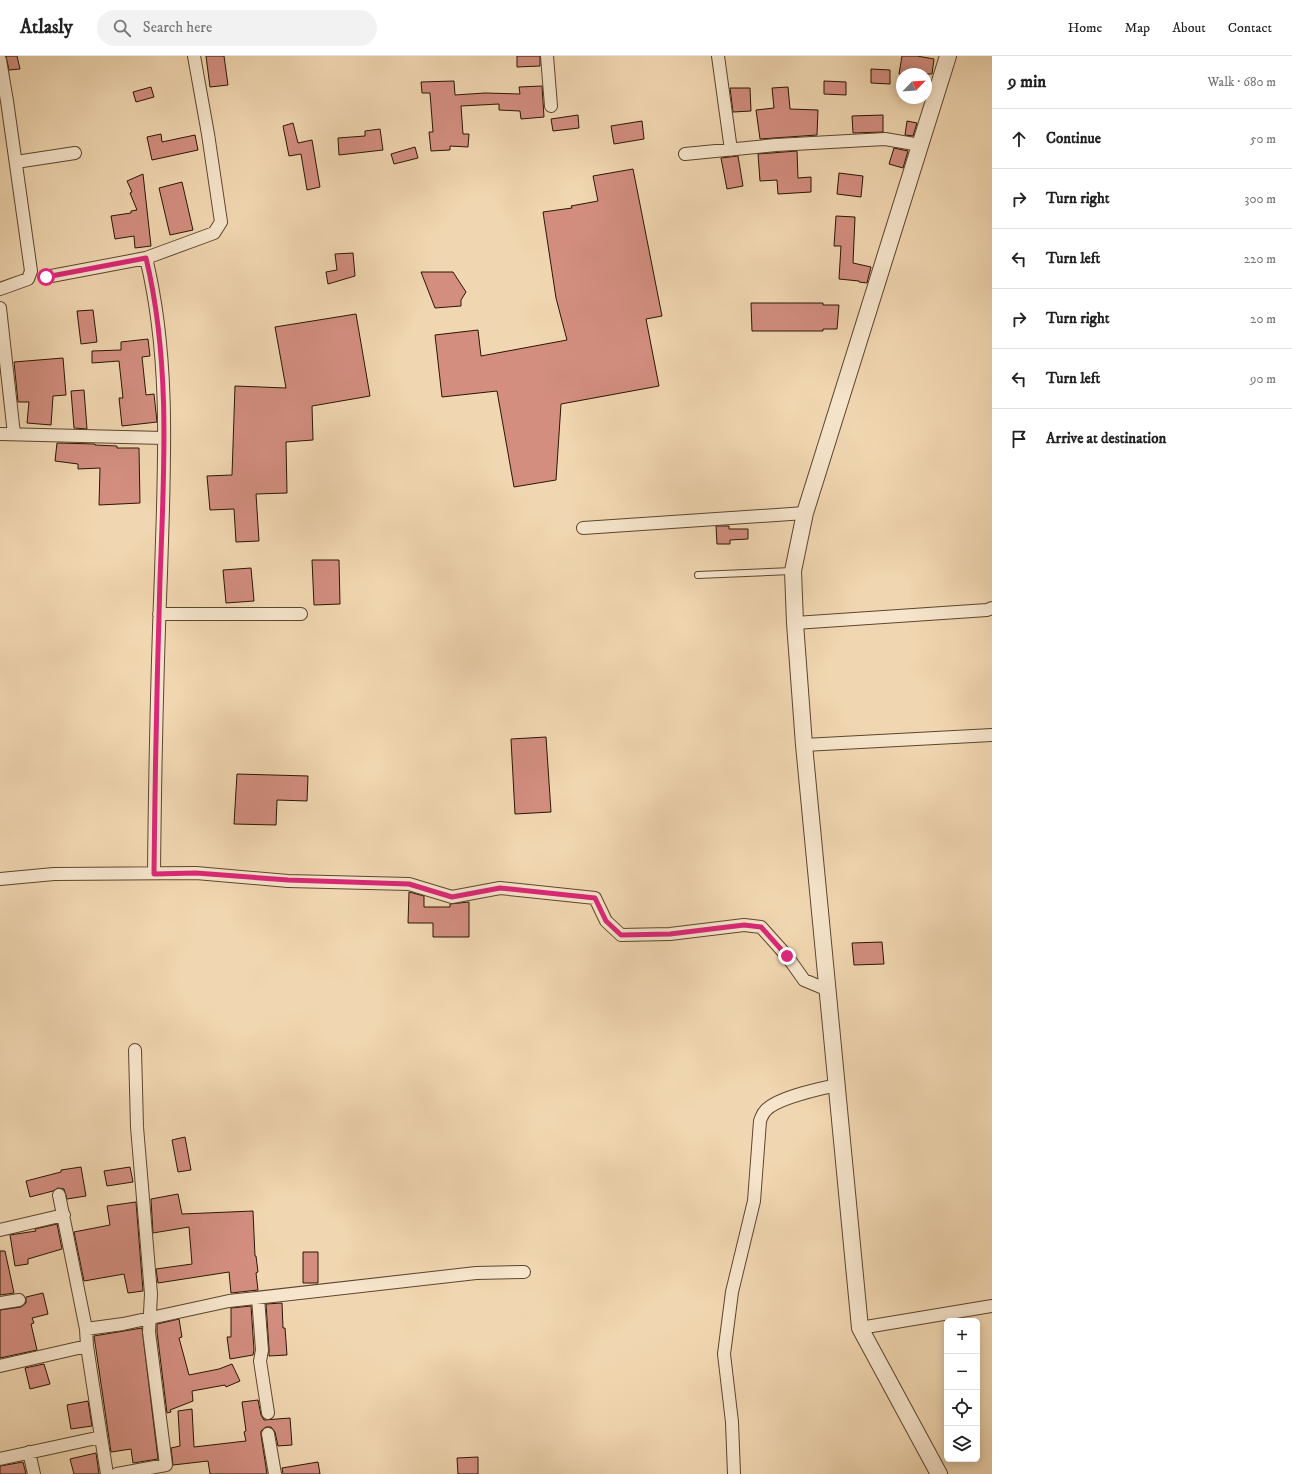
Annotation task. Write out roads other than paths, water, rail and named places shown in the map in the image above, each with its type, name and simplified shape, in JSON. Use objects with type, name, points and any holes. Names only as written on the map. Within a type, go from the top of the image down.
[{"type":"street","points":[[46,277],[146,258],[214,233],[221,222],[208,134],[194,56]]},
{"type":"street","points":[[547,56],[551,106]]},
{"type":"street","points":[[718,56],[731,150]]},
{"type":"street","points":[[939,1474],[860,1328],[804,745],[795,623],[793,571],[805,513],[948,56]]},
{"type":"street","points":[[0,60],[31,271],[28,279],[0,289]]},
{"type":"street","points":[[685,154],[776,145],[885,139],[920,145]]},
{"type":"street","points":[[16,162],[75,153]]},
{"type":"street","points":[[146,258],[151,280],[161,354],[164,438],[154,874]]},
{"type":"street","points":[[0,308],[14,434]]},
{"type":"street","points":[[0,434],[164,438]]},
{"type":"street","points":[[583,528],[805,513]]},
{"type":"street","points":[[795,623],[987,610],[992,608]]},
{"type":"street","points":[[159,614],[301,614]]},
{"type":"street","points":[[804,745],[992,735]]},
{"type":"street","points":[[0,879],[54,874],[196,873],[288,880],[409,884],[452,897],[500,888],[595,898],[606,921],[621,935],[670,934],[744,925],[761,927],[787,956],[804,980],[828,990]]},
{"type":"street","points":[[117,1474],[166,1465],[150,1332],[151,1294],[137,1127],[135,1050]]},
{"type":"street","points":[[734,1474],[732,1422],[724,1354],[732,1292],[754,1201],[760,1121],[762,1114],[767,1108],[785,1100],[837,1084]]},
{"type":"street","points":[[59,1195],[86,1329],[87,1346],[107,1474]]},
{"type":"street","points":[[0,1230],[64,1215]]},
{"type":"street","points":[[86,1329],[150,1318],[229,1301],[476,1273],[524,1272]]},
{"type":"street","points":[[258,1298],[262,1350],[260,1361],[268,1413]]},
{"type":"street","points":[[0,1303],[19,1300]]},
{"type":"street","points":[[860,1328],[992,1306]]},
{"type":"street","points":[[0,1366],[38,1359],[87,1346]]},
{"type":"street","points":[[268,1434],[275,1474]]},
{"type":"street","points":[[0,1459],[101,1437]]},
{"type":"street","points":[[29,1452],[34,1474]]},
{"type":"lane","points":[[698,575],[793,571]]}]
